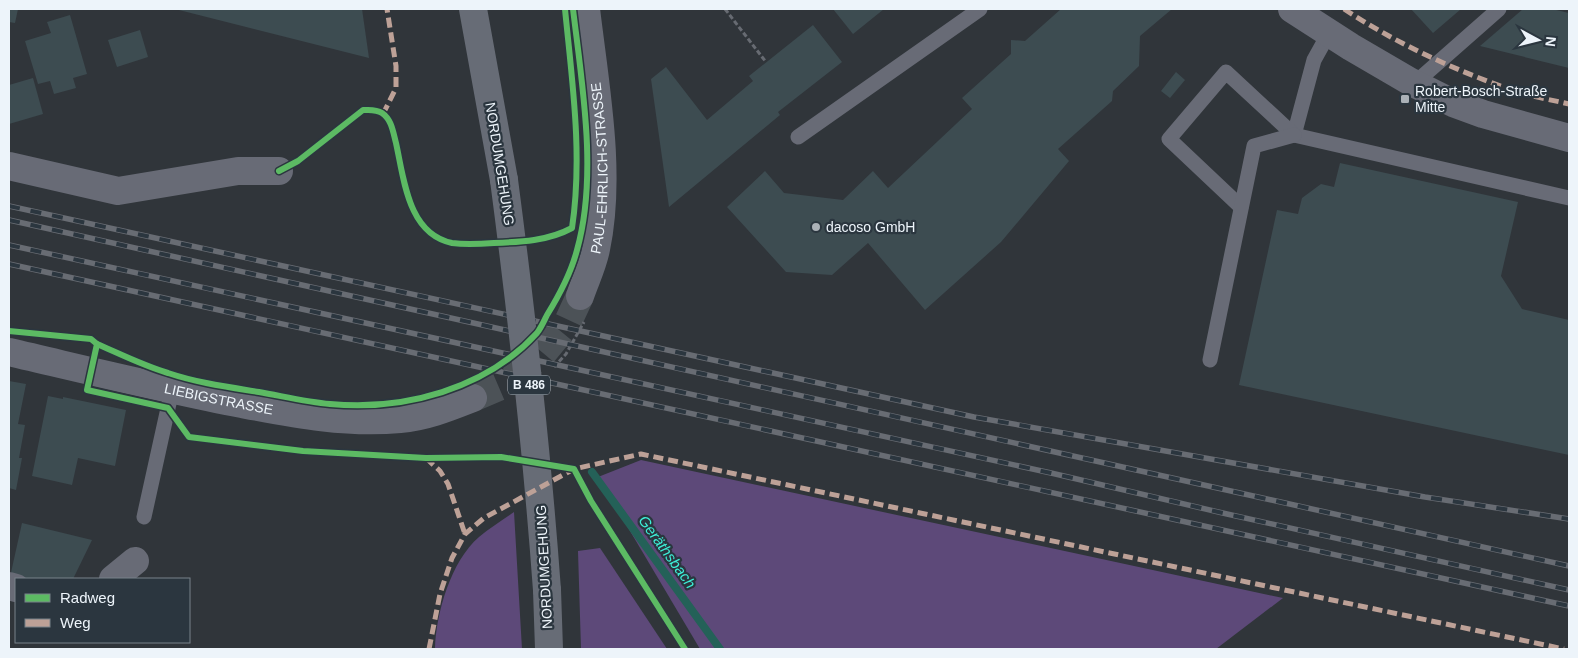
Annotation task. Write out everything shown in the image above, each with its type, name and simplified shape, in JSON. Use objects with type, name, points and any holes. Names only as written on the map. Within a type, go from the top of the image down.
[{"type":"main road","name":"NORDUMGEHUNG","points":[[473,9],[504,180],[522,312],[541,507],[549,649]]},
{"type":"street","name":"PAUL-EHRLICH-STRASSE","points":[[580,296],[596,250],[603,175],[586,9]]},
{"type":"street","points":[[1302,12],[1330,33],[1453,103],[1483,114],[1569,138]]},
{"type":"street","points":[[9,166],[118,191],[238,171],[279,171]]},
{"type":"street","name":"LIEBIGSTRASSE","points":[[9,352],[172,390],[310,416],[371,421],[403,419],[432,413],[473,398]]},
{"type":"street","points":[[114,578],[135,561]]},
{"type":"lane","points":[[798,138],[980,9]]},
{"type":"lane","points":[[1415,83],[1499,9]]},
{"type":"lane","points":[[1294,134],[1314,60],[1330,33]]},
{"type":"lane","points":[[1242,207],[1169,139],[1226,72],[1294,134],[1569,198]]},
{"type":"lane","points":[[1210,360],[1254,146],[1294,134]]},
{"type":"lane","points":[[144,517],[172,390]]},
{"type":"path","points":[[725,9],[766,62]]},
{"type":"shaded area","points":[[641,460],[1283,598],[1216,649],[700,649],[598,477]]},
{"type":"shaded area","points":[[514,512],[522,649],[435,649],[442,604],[453,573],[460,560],[479,537]]},
{"type":"shaded area","points":[[600,548],[667,649],[581,649],[578,551]]},
{"type":"building","points":[[9,9],[18,9],[15,23],[9,22]]},
{"type":"building","points":[[175,9],[362,9],[369,58]]},
{"type":"building","points":[[833,9],[884,9],[853,34]]},
{"type":"building","points":[[1061,9],[1172,9],[1140,36],[1139,66],[1113,91],[1112,101],[1058,149],[1069,161],[1001,242],[925,310],[868,243],[832,275],[786,272],[727,207],[765,171],[784,193],[843,200],[873,171],[888,188],[972,109],[962,98],[1011,54],[1011,40],[1025,41]]},
{"type":"building","points":[[1411,9],[1461,9],[1433,33]]},
{"type":"building","points":[[1523,9],[1552,9],[1569,13],[1569,68],[1480,46]]},
{"type":"building","points":[[70,15],[87,74],[73,78],[76,88],[54,94],[50,81],[38,84],[25,41],[51,33],[47,22]]},
{"type":"building","points":[[813,25],[842,62],[778,112],[780,115],[669,207],[651,79],[666,67],[707,120],[753,81],[749,76]]},
{"type":"building","points":[[140,30],[148,57],[117,67],[108,40]]},
{"type":"building","points":[[1176,72],[1185,80],[1170,98],[1161,91]]},
{"type":"building","points":[[33,78],[43,114],[9,124],[9,85]]},
{"type":"building","points":[[1340,163],[1518,202],[1501,276],[1522,309],[1569,320],[1569,455],[1239,385],[1277,210],[1298,214],[1302,198],[1321,184],[1334,187]]},
{"type":"building","points":[[9,381],[26,384],[18,424],[25,425],[19,458],[22,458],[16,490],[9,488]]},
{"type":"building","points":[[48,396],[63,399],[63,397],[126,410],[115,466],[78,458],[72,485],[32,476]]},
{"type":"building","points":[[22,523],[92,540],[73,578],[10,577]]},
{"type":"waterway","name":"Geräthsbach","points":[[592,472],[720,649]]},
{"type":"tunnel","points":[[473,398],[501,386],[519,374],[543,353],[567,324],[580,296]]},
{"type":"railway","points":[[9,206],[974,417],[1425,497],[1569,519]]},
{"type":"railway","points":[[9,220],[1569,566]]},
{"type":"railway","points":[[9,245],[1051,473],[1569,590]]},
{"type":"railway","points":[[9,264],[1569,606]]},
{"type":"marked path","points":[[383,114],[396,88],[396,66],[387,9]]},
{"type":"marked path","points":[[1344,9],[1402,43],[1464,72],[1521,93],[1569,104]]},
{"type":"marked path","points":[[429,649],[440,594],[452,558],[465,534],[484,518],[574,469],[641,454],[1564,649]]},
{"type":"marked path","points":[[426,458],[440,471],[448,484],[465,534]]},
{"type":"cycle path","points":[[279,171],[298,161],[363,110],[375,110],[385,116],[392,126],[410,203],[426,229],[437,238],[463,244],[514,242],[553,236],[572,228],[577,173],[575,118],[565,9]]},
{"type":"cycle path","points":[[97,344],[150,367],[191,379],[330,404],[386,404],[415,399],[469,382],[494,369],[537,333],[565,283],[577,250],[583,221],[587,161],[584,99],[573,9]]},
{"type":"cycle path","points":[[9,331],[91,339],[97,344],[87,390],[168,408],[189,437],[303,451],[426,458],[501,457],[574,469],[591,501],[685,649]]},
{"type":"place","name":"Robert-Bosch-Straße Mitte","points":[[1405,99]]},
{"type":"place","name":"dacoso GmbH","points":[[816,227]]}]
